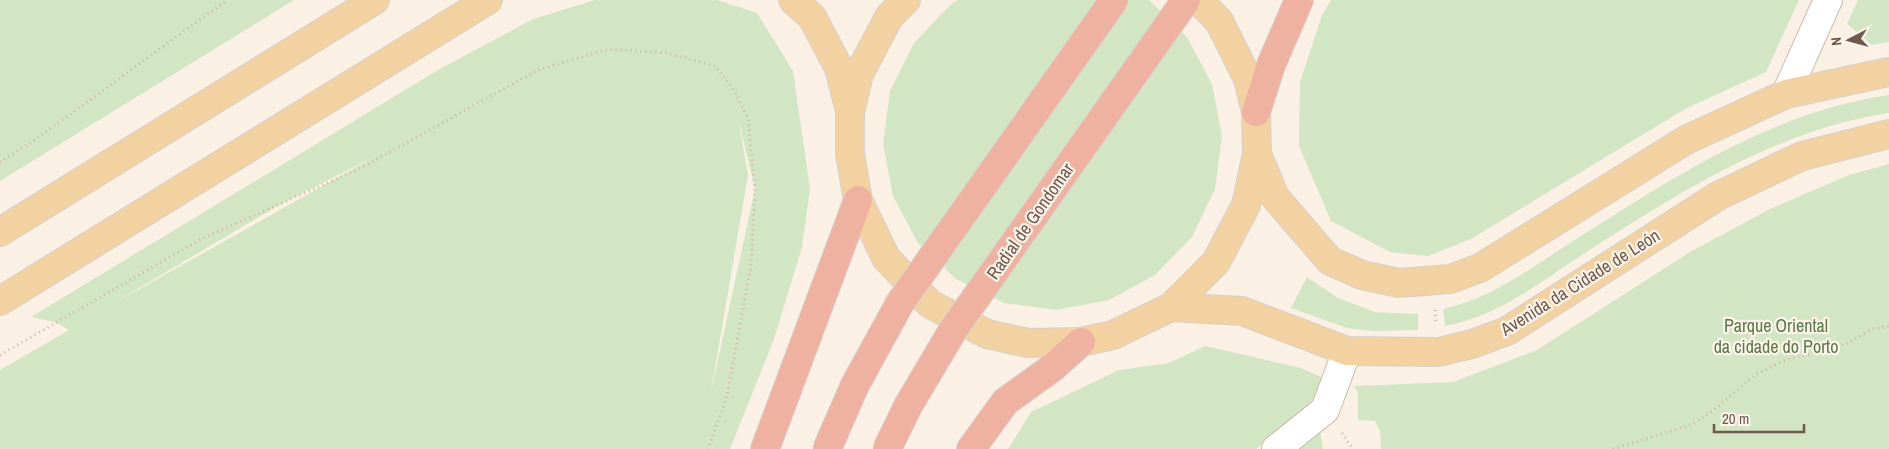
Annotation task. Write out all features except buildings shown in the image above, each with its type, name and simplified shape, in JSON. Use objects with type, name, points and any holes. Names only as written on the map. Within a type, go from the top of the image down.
[{"type":"highway","points":[[827,449],[855,385],[900,303],[1114,0]]},
{"type":"highway","name":"Radial de Gondomar","points":[[887,449],[908,406],[953,330],[1186,0]]},
{"type":"highway","points":[[1256,112],[1271,65],[1299,0]]},
{"type":"highway","points":[[765,449],[858,200]]},
{"type":"highway","points":[[971,449],[1005,402],[1052,368],[1081,342]]},
{"type":"main road","points":[[0,232],[376,0]]},
{"type":"main road","points":[[0,301],[488,0]]},
{"type":"main road","points":[[793,0],[812,17],[840,68],[850,112],[850,154],[858,200],[886,258],[930,304],[987,334],[1028,343],[1081,342],[1113,335],[1170,307],[1216,262],[1246,205],[1257,154],[1256,112],[1248,79],[1219,21],[1198,0]]},
{"type":"main road","points":[[850,112],[859,74],[889,17],[906,0]]},
{"type":"main road","points":[[1257,154],[1275,197],[1330,261],[1362,275],[1399,283],[1432,282],[1450,279],[1480,268],[1686,140],[1786,94],[1889,72]]},
{"type":"main road","name":"Avenida da Cidade de León","points":[[1170,307],[1242,311],[1347,351],[1439,352],[1472,344],[1507,331],[1718,196],[1802,156],[1889,134]]},
{"type":"street","points":[[1786,94],[1828,0]]},
{"type":"street","points":[[1276,449],[1325,410],[1347,351]]},
{"type":"path","points":[[0,162],[32,142],[227,0]]},
{"type":"path","points":[[0,354],[203,238],[361,168],[538,70],[609,50],[667,53],[714,66],[734,90],[748,118],[755,189],[751,265],[726,396],[708,449]]},
{"type":"path","points":[[1432,282],[1439,352]]},
{"type":"path","points":[[1613,449],[1693,424],[1714,410],[1755,375],[1782,361],[1845,344],[1872,329],[1889,326]]},
{"type":"green space","points":[[0,0],[294,0],[0,181]]},
{"type":"green space","points":[[595,0],[717,0],[757,13],[793,71],[810,189],[802,247],[774,339],[730,449],[0,449],[0,370],[69,330],[55,322],[31,317],[438,70],[533,19]],"holes":[[[738,118],[755,189],[711,392],[748,175]],[[376,156],[109,306],[281,204]]]},
{"type":"green space","points":[[958,0],[1149,0],[1187,37],[1212,84],[1222,136],[1215,189],[1192,237],[1155,275],[1109,300],[1056,310],[1004,303],[956,279],[918,243],[893,196],[883,144],[890,91],[914,43],[950,5]]},
{"type":"green space","points":[[1331,0],[1799,0],[1766,72],[1685,109],[1471,239],[1428,256],[1390,252],[1331,221],[1299,146],[1300,82],[1322,15]]},
{"type":"green space","points":[[1858,0],[1889,0],[1889,42],[1872,45],[1847,24]]},
{"type":"green space","points":[[1889,95],[1889,113],[1848,121],[1808,133],[1732,166],[1658,207],[1520,296],[1483,315],[1445,326],[1443,309],[1475,299],[1505,284],[1697,165],[1771,129],[1809,114],[1848,103]]},
{"type":"green space","name":"Parque Oriental da cidade do Porto","points":[[1889,164],[1889,449],[1381,449],[1380,431],[1375,421],[1358,420],[1358,393],[1354,386],[1453,382],[1537,350],[1690,252],[1770,209],[1849,175]]},
{"type":"green space","points":[[1307,277],[1338,298],[1375,312],[1418,314],[1418,330],[1373,331],[1347,328],[1291,308]]},
{"type":"green space","points":[[1205,346],[1301,368],[1323,378],[1308,410],[1256,449],[1008,449],[1031,412],[1119,370],[1169,363]]},
{"type":"green space","points":[[1320,430],[1323,449],[1286,449]]}]
